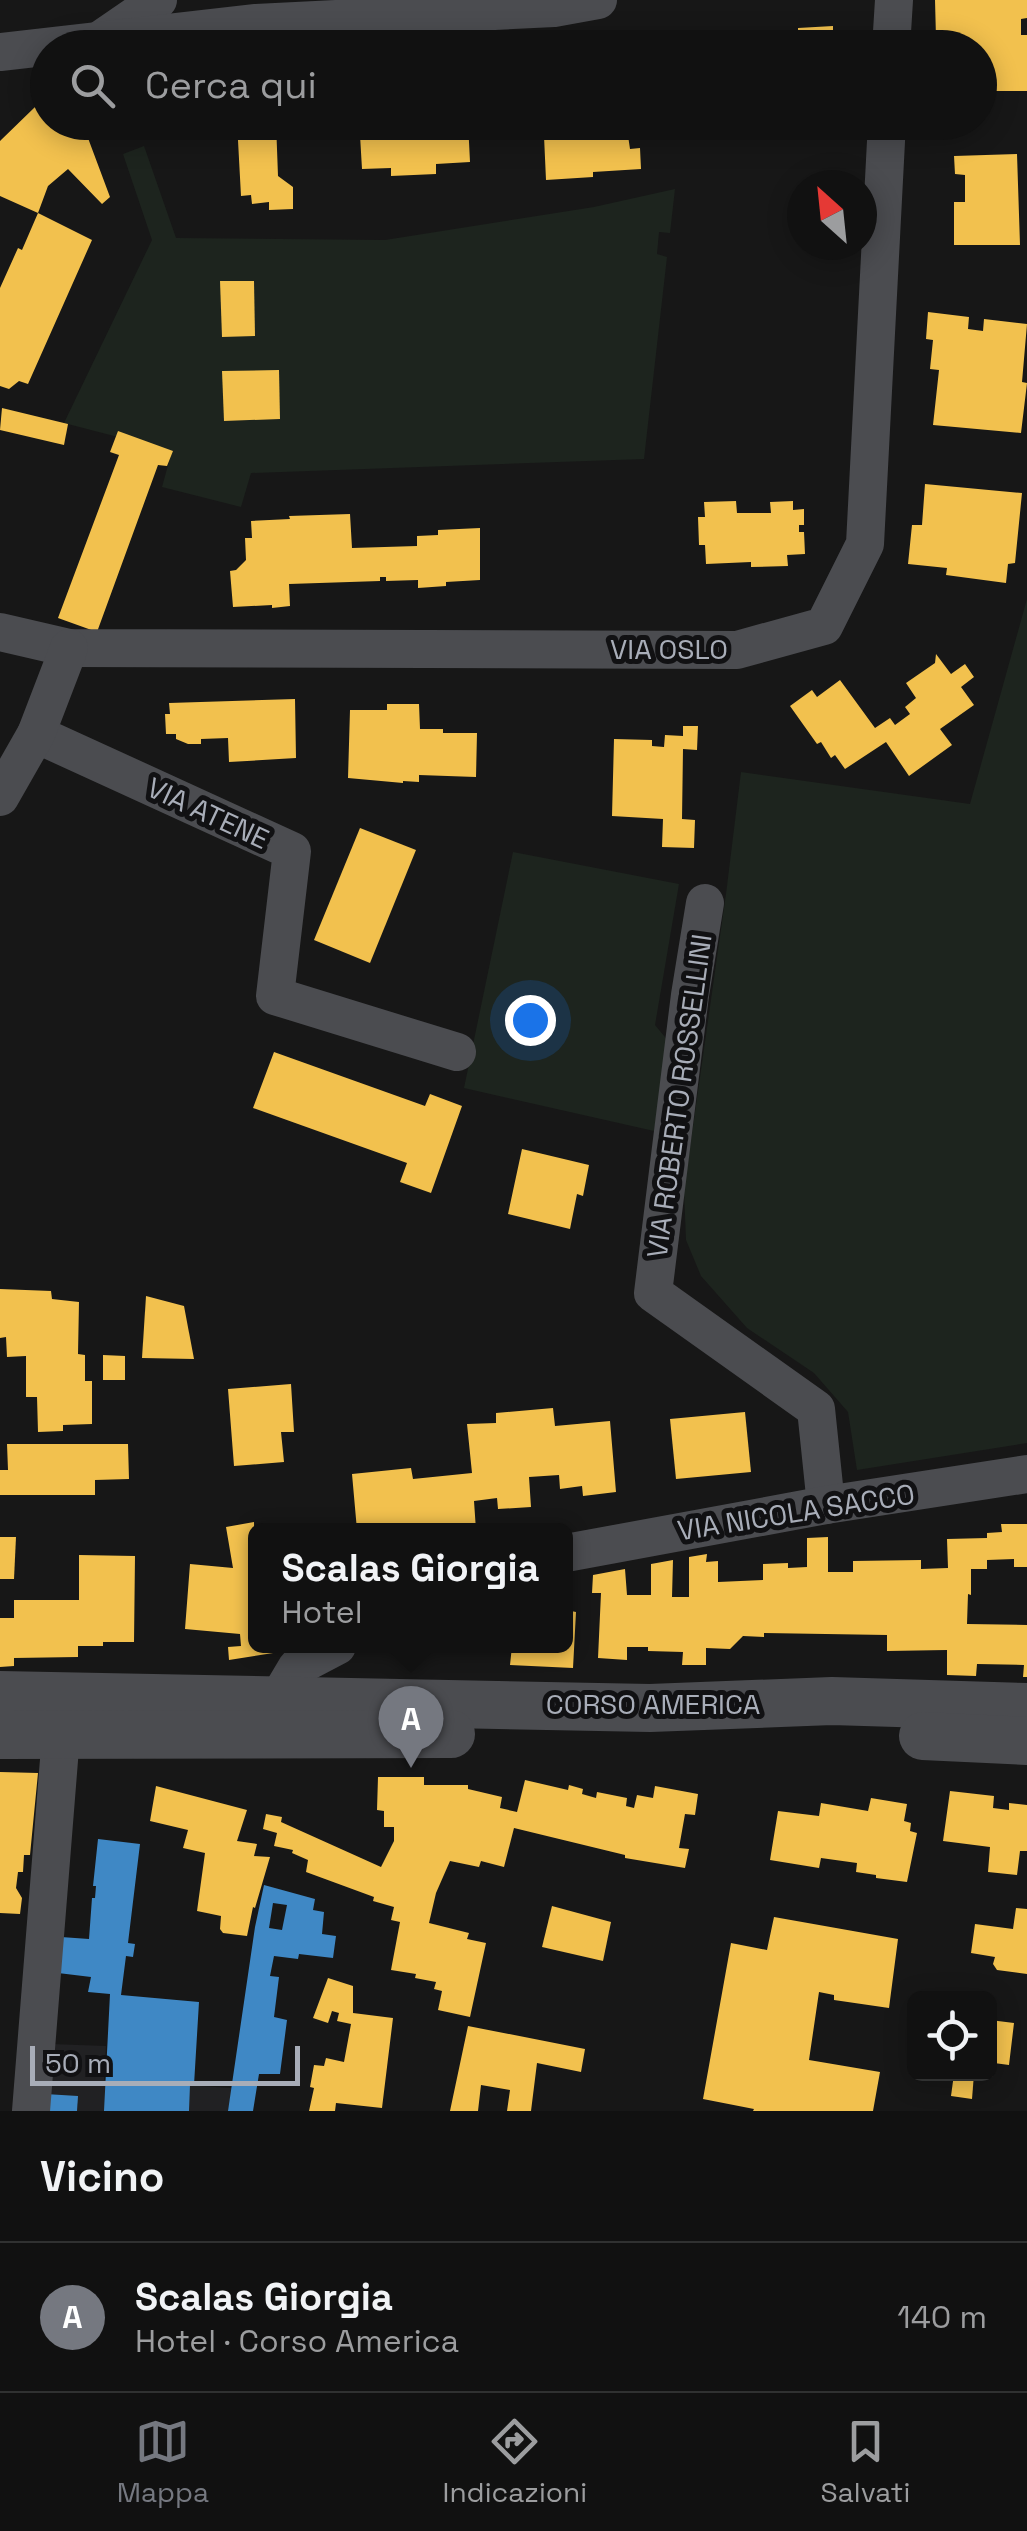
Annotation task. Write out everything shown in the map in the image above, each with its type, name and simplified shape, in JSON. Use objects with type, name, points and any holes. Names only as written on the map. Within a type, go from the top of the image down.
[{"type":"street","points":[[115,30],[158,0]]},
{"type":"street","points":[[155,30],[251,12],[554,8],[598,0]]},
{"type":"street","points":[[892,30],[894,0]]},
{"type":"street","points":[[0,52],[30,48]]},
{"type":"street","name":"VIA OSLO","points":[[0,632],[69,648],[736,650],[824,626],[864,544],[886,140]]},
{"type":"street","points":[[0,797],[36,734],[69,648]]},
{"type":"street","name":"VIA ATENE","points":[[36,734],[292,851],[275,996],[457,1052]]},
{"type":"street","name":"VIA ROBERTO ROSSELLINI","points":[[705,903],[653,1293],[816,1409],[826,1505]]},
{"type":"street","name":"VIA NICOLA SACCO","points":[[573,1552],[826,1505],[1027,1474]]},
{"type":"street","points":[[279,1718],[297,1668],[324,1653]]},
{"type":"street","name":"CORSO AMERICA","points":[[0,1695],[279,1718],[808,1730],[1027,1741]]},
{"type":"street","name":"CORSO AMERICA","points":[[0,1735],[61,1735],[279,1718],[832,1701],[1027,1707]]},
{"type":"street","points":[[31,2111],[61,1735]]},
{"type":"shaded area","points":[[144,146],[176,238],[385,240],[594,207],[675,189],[670,233],[659,232],[657,254],[667,257],[644,459],[251,473],[241,507],[162,487],[172,451],[64,423],[152,240],[123,154]]},
{"type":"shaded area","points":[[1027,599],[1027,1443],[857,1470],[848,1412],[814,1373],[747,1328],[701,1276],[686,1240],[684,1190],[741,772],[970,804]]},
{"type":"shaded area","points":[[513,852],[679,884],[655,1025],[669,1042],[654,1131],[464,1088]]},
{"type":"shaded area","points":[[51,2044],[106,2046],[104,2080],[232,2088],[228,2111],[44,2111]]},
{"type":"building: Abitazioni","points":[[935,0],[1027,0],[1027,18],[1021,19],[1021,35],[1027,35],[1027,91],[997,91],[997,30],[936,30]]},
{"type":"building: Abitazioni","points":[[833,26],[833,30],[798,30]]},
{"type":"building: Abitazioni","points":[[30,112],[30,140],[89,140],[110,197],[102,204],[68,169],[48,186],[38,213],[0,196],[0,141]]},
{"type":"building: Abitazioni","points":[[238,140],[277,140],[278,176],[293,187],[293,209],[269,210],[269,202],[252,204],[251,195],[241,196]]},
{"type":"building: Abitazioni","points":[[360,140],[469,140],[470,162],[436,164],[436,174],[391,176],[391,168],[362,169]]},
{"type":"building: Abitazioni","points":[[544,140],[629,140],[630,149],[640,148],[641,169],[546,180]]},
{"type":"building: Abitazioni","points":[[1017,154],[1020,245],[954,245],[954,202],[965,202],[965,175],[955,174],[954,156]]},
{"type":"building: Abitazioni","points":[[38,213],[92,240],[28,384],[19,381],[9,389],[0,386],[0,288]]},
{"type":"building: Abitazioni","points":[[220,281],[254,281],[255,336],[222,337]]},
{"type":"building: Abitazioni","points":[[928,312],[969,317],[968,329],[983,331],[984,319],[1027,324],[1022,382],[1027,383],[1021,433],[933,425],[939,370],[930,369],[933,340],[926,339]]},
{"type":"building: Abitazioni","points":[[279,370],[280,419],[224,421],[222,371]]},
{"type":"building: Abitazioni","points":[[2,408],[68,424],[64,445],[0,430]]},
{"type":"building: Abitazioni","points":[[118,431],[173,451],[167,466],[158,465],[97,632],[58,618],[119,455],[110,452]]},
{"type":"building: Abitazioni","points":[[925,484],[1022,493],[1015,563],[1008,564],[1006,583],[946,575],[947,568],[908,564],[912,525],[922,525]]},
{"type":"building: Abitazioni","points":[[736,501],[737,513],[771,513],[770,502],[793,501],[793,510],[804,509],[804,525],[799,525],[799,532],[804,532],[805,554],[787,555],[788,566],[751,567],[751,562],[706,564],[705,545],[699,545],[698,517],[705,517],[704,502]]},
{"type":"building: Abitazioni","points":[[350,514],[352,548],[417,546],[417,536],[438,535],[438,530],[480,528],[480,580],[418,588],[418,580],[386,581],[386,577],[380,577],[380,581],[289,584],[290,606],[233,607],[230,571],[246,560],[245,538],[252,538],[251,521]]},
{"type":"building: Abitazioni","points":[[936,654],[951,674],[965,664],[974,677],[961,687],[974,705],[940,729],[952,745],[909,776],[886,742],[845,769],[835,755],[831,758],[821,742],[817,744],[790,706],[812,690],[817,697],[840,680],[875,728],[890,718],[895,725],[910,714],[905,707],[916,698],[906,683],[935,663]]},
{"type":"building: Abitazioni","points":[[295,699],[296,758],[229,762],[228,738],[201,739],[201,744],[188,744],[176,739],[176,734],[166,734],[169,703]]},
{"type":"building: Abitazioni","points":[[387,704],[419,704],[420,729],[477,733],[476,777],[419,775],[419,782],[403,783],[348,778],[350,710],[387,710]]},
{"type":"building: Abitazioni","points":[[683,726],[698,726],[697,750],[683,749],[682,819],[695,820],[694,848],[662,847],[663,819],[612,816],[614,739],[652,740],[652,746],[664,747],[665,735],[683,736]]},
{"type":"building: Abitazioni","points":[[360,828],[416,850],[370,963],[314,940]]},
{"type":"building: Abitazioni","points":[[274,1052],[425,1106],[430,1094],[462,1106],[431,1193],[400,1182],[407,1163],[253,1108]]},
{"type":"building: Abitazioni","points":[[522,1149],[589,1165],[583,1196],[577,1194],[570,1229],[508,1214]]},
{"type":"building: Abitazioni","points":[[0,1289],[51,1291],[52,1299],[79,1302],[78,1354],[85,1355],[85,1381],[92,1381],[92,1424],[63,1425],[63,1431],[38,1432],[37,1397],[26,1397],[26,1356],[7,1357],[6,1337],[0,1338]]},
{"type":"building: Abitazioni","points":[[146,1296],[184,1306],[194,1359],[142,1358]]},
{"type":"building: Abitazioni","points":[[103,1355],[125,1356],[125,1380],[103,1380]]},
{"type":"building: Abitazioni","points":[[291,1384],[294,1432],[281,1432],[284,1462],[234,1466],[228,1389]]},
{"type":"building: Abitazioni","points":[[553,1408],[555,1426],[610,1421],[616,1492],[583,1496],[582,1486],[560,1489],[559,1475],[529,1477],[531,1507],[498,1509],[497,1498],[474,1501],[476,1523],[356,1523],[352,1474],[411,1468],[413,1479],[472,1473],[467,1424],[496,1423],[496,1413]]},
{"type":"building: Abitazioni","points":[[745,1412],[751,1472],[676,1479],[670,1419]]},
{"type":"building: Abitazioni","points":[[7,1444],[128,1444],[129,1479],[95,1480],[95,1495],[0,1495],[0,1470],[8,1470]]},
{"type":"building: Abitazioni","points":[[248,1523],[248,1653],[273,1653],[229,1660],[228,1647],[241,1646],[240,1634],[185,1629],[190,1564],[233,1568],[226,1527]]},
{"type":"building: Abitazioni","points":[[1001,1524],[1027,1524],[1027,1567],[1014,1567],[1014,1559],[987,1560],[987,1569],[971,1569],[967,1624],[1027,1625],[1027,1677],[1023,1677],[1024,1665],[977,1664],[976,1676],[947,1675],[947,1650],[887,1651],[887,1635],[743,1636],[730,1649],[706,1648],[706,1665],[682,1665],[683,1652],[648,1651],[648,1647],[627,1647],[627,1660],[598,1658],[601,1593],[592,1593],[593,1575],[625,1569],[627,1595],[651,1595],[651,1564],[673,1560],[672,1597],[689,1597],[689,1557],[707,1554],[706,1562],[718,1561],[718,1582],[763,1580],[763,1564],[807,1567],[807,1538],[828,1537],[828,1572],[853,1572],[853,1561],[921,1560],[921,1569],[948,1568],[947,1539],[987,1538],[987,1533],[1002,1532]]},
{"type":"building: Abitazioni","points":[[0,1537],[16,1537],[14,1579],[0,1579]]},
{"type":"building: Abitazioni","points":[[79,1555],[135,1556],[134,1642],[78,1646],[78,1657],[14,1658],[14,1666],[0,1667],[0,1618],[14,1618],[14,1600],[79,1600]]},
{"type":"building: Abitazioni","points":[[573,1611],[576,1612],[573,1668],[510,1665],[511,1653],[573,1653]]},
{"type":"building: Abitazioni","points":[[0,1772],[38,1773],[30,1855],[24,1855],[23,1872],[18,1872],[20,1914],[0,1913]]},
{"type":"building: Abitazioni","points":[[378,1777],[424,1777],[424,1785],[468,1785],[468,1789],[502,1797],[500,1808],[517,1812],[525,1780],[568,1790],[569,1785],[596,1798],[597,1792],[627,1798],[626,1806],[634,1808],[637,1795],[653,1798],[655,1786],[698,1794],[695,1815],[685,1814],[679,1848],[689,1849],[685,1868],[625,1858],[514,1828],[504,1867],[481,1861],[479,1867],[450,1861],[429,1923],[469,1933],[467,1939],[486,1943],[470,2017],[438,2010],[442,1991],[434,1989],[436,1982],[391,1970],[400,1922],[391,1920],[394,1907],[306,1872],[308,1860],[292,1853],[293,1850],[274,1846],[277,1833],[263,1829],[266,1814],[282,1817],[281,1822],[381,1867],[394,1841],[394,1827],[384,1827],[384,1811],[377,1810]]},
{"type":"building: Abitazioni","points":[[156,1786],[247,1810],[237,1841],[257,1844],[254,1856],[270,1857],[247,1936],[223,1933],[221,1916],[197,1911],[205,1853],[183,1848],[188,1830],[150,1821]]},
{"type":"building: Abitazioni","points":[[950,1791],[994,1796],[993,1808],[1009,1810],[1009,1803],[1027,1805],[1027,1851],[1020,1851],[1017,1875],[988,1872],[990,1847],[943,1841]]},
{"type":"building: Abitazioni","points":[[871,1798],[907,1804],[904,1821],[911,1823],[910,1831],[917,1833],[907,1882],[856,1872],[857,1863],[821,1858],[819,1868],[770,1860],[778,1811],[819,1816],[821,1803],[868,1811]]},
{"type":"building: Abitazioni","points":[[552,1906],[611,1922],[603,1961],[542,1947]]},
{"type":"building: Abitazioni","points":[[1016,1908],[1027,1909],[1027,1974],[997,1970],[993,1964],[995,1957],[971,1953],[975,1924],[1013,1929]]},
{"type":"building: Abitazioni","points":[[774,1917],[898,1939],[889,2008],[834,2000],[834,1995],[819,1992],[809,2060],[880,2072],[873,2111],[753,2111],[703,2099],[731,1943],[767,1950]]},
{"type":"building: Abitazioni","points":[[328,1978],[353,1986],[353,2013],[393,2018],[382,2108],[336,2103],[335,2111],[309,2111],[314,2065],[324,2066],[326,2058],[344,2062],[351,2024],[337,2021],[339,2013],[332,2011],[328,2023],[313,2018]]},
{"type":"building: Abitazioni","points":[[997,2021],[1014,2023],[1009,2065],[997,2063]]},
{"type":"building: Abitazioni","points":[[468,2026],[585,2049],[581,2072],[537,2063],[531,2111],[507,2111],[510,2090],[481,2085],[478,2111],[450,2111]]},
{"type":"building: Abitazioni","points":[[953,2081],[973,2081],[972,2099],[951,2096]]},
{"type":"building: Scuole","points":[[98,1839],[140,1844],[128,1943],[135,1944],[133,1957],[126,1956],[121,1995],[199,2002],[189,2111],[104,2111],[110,1994],[88,1992],[91,1977],[58,1973],[61,1937],[89,1939]]},
{"type":"building: Scuole","points":[[264,1885],[315,1899],[313,1910],[324,1912],[322,1934],[336,1936],[333,1958],[274,1956],[270,1976],[279,1977],[274,2017],[287,2020],[280,2074],[259,2074],[253,2111],[228,2111]],"holes":[[[273,1903],[287,1905],[282,1930],[269,1928]]]},
{"type":"building: Scuole","points":[[45,2094],[78,2096],[77,2111],[44,2111]]},
{"type":"place","name":"Scalas Giorgia","points":[[411,1768]]}]
